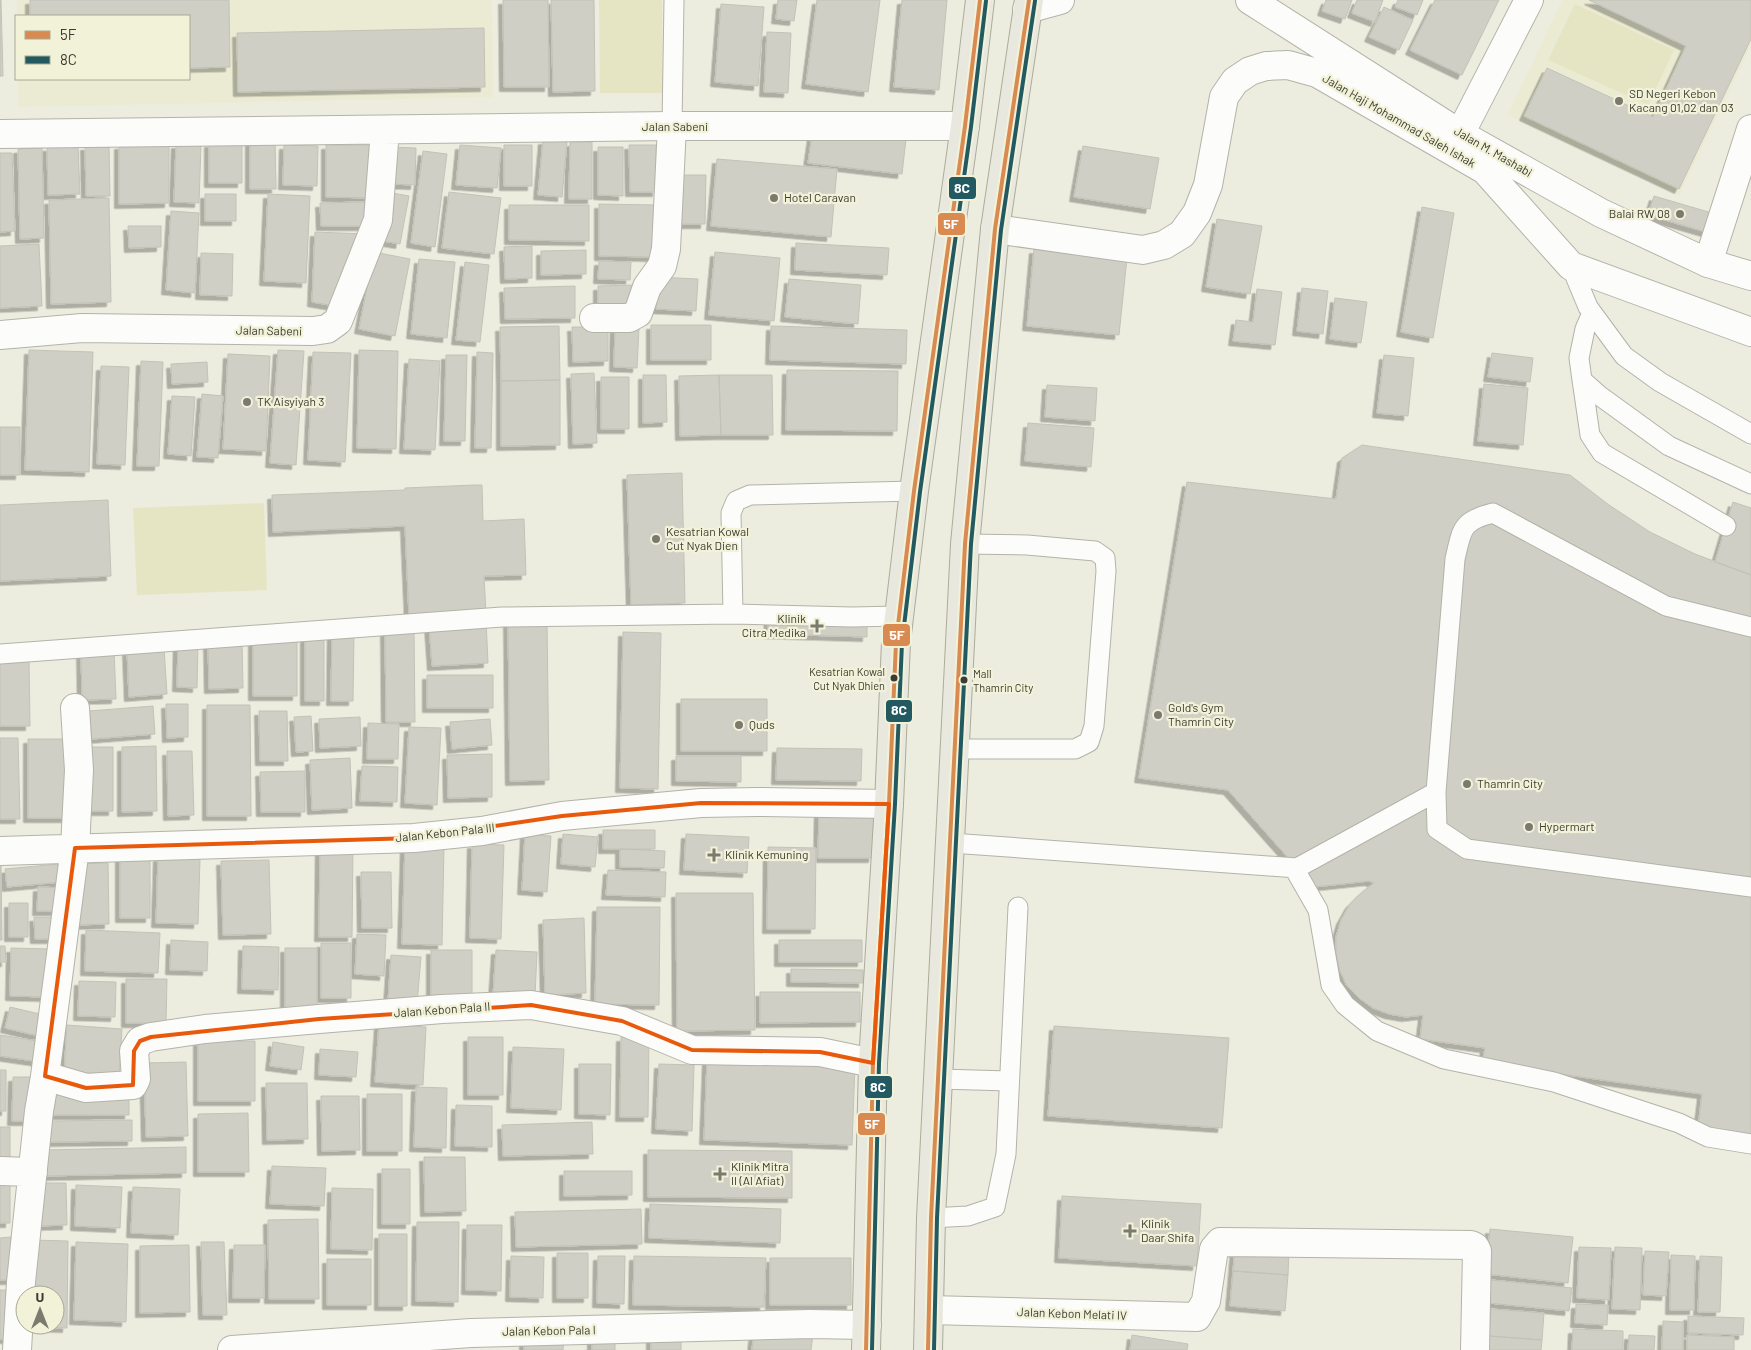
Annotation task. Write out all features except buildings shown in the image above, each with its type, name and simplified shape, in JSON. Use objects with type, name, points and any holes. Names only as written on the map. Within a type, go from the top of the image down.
[{"type":"main road","points":[[867,1338],[873,1063],[889,804],[898,616],[966,126],[980,0]]},
{"type":"main road","points":[[928,1350],[931,1218],[966,544],[995,229],[1028,5]]},
{"type":"street","points":[[1028,5],[1060,0]]},
{"type":"street","points":[[1460,134],[1529,0]]},
{"type":"street","name":"Jalan M. Mashabi","points":[[1262,4],[1460,134],[1601,213],[1708,263],[1751,276]]},
{"type":"street","name":"Jalan Haji Mohammad Saleh Ishak","points":[[995,229],[1143,250],[1164,246],[1182,234],[1197,212],[1208,185],[1224,97],[1236,81],[1250,71],[1266,66],[1288,65],[1317,74],[1485,170],[1572,266],[1751,332]]},
{"type":"street","name":"Jalan Sabeni","points":[[0,134],[672,126],[966,126]]},
{"type":"street","points":[[594,318],[630,318],[638,314],[647,287],[662,266],[666,249],[672,126]]},
{"type":"street","points":[[1708,263],[1751,129]]},
{"type":"street","name":"Jalan Sabeni","points":[[0,335],[82,328],[313,331],[327,329],[338,321],[378,220],[385,130]]},
{"type":"street","points":[[17,1350],[21,1282],[39,1111],[46,1076],[75,848],[79,770],[75,708]]},
{"type":"street","name":"Jalan Kebon Pala III","points":[[0,851],[414,838],[482,831],[562,816],[701,803],[889,804]]},
{"type":"street","name":"Jalan Kebon Pala II","points":[[46,1076],[86,1088],[133,1085],[136,1079],[134,1051],[140,1041],[151,1037],[205,1029],[442,1009],[531,1005],[622,1021],[692,1050],[820,1052],[873,1063]]},
{"type":"street","points":[[0,1171],[33,1172]]},
{"type":"street","name":"Jalan Kebon Melati IV","points":[[929,1310],[1197,1318],[1206,1301],[1214,1249],[1220,1242],[1471,1245],[1477,1251],[1475,1350]]},
{"type":"street","name":"Jalan Kebon Pala I","points":[[232,1350],[471,1333],[810,1324],[867,1338]]},
{"type":"lane","points":[[672,126],[674,0]]},
{"type":"lane","points":[[1572,266],[1592,314],[1624,356],[1660,382],[1751,434]]},
{"type":"lane","points":[[1592,314],[1585,329],[1579,358],[1590,435],[1602,452],[1726,526]]},
{"type":"lane","points":[[1582,380],[1600,396],[1669,446],[1751,484]]},
{"type":"lane","points":[[733,614],[731,513],[736,501],[750,495],[914,491]]},
{"type":"lane","points":[[1751,627],[1666,606],[1494,513],[1477,517],[1463,528],[1455,559],[1436,792],[1437,828],[1467,849],[1751,887]]},
{"type":"lane","points":[[956,748],[1011,750],[1075,748],[1089,742],[1094,726],[1106,571],[1105,558],[1095,551],[966,544]]},
{"type":"lane","points":[[0,654],[502,617],[703,616],[733,614],[852,617],[898,616]]},
{"type":"lane","points":[[951,843],[1297,868],[1436,792]]},
{"type":"lane","points":[[1294,868],[1318,910],[1331,985],[1345,1005],[1377,1031],[1444,1059],[1554,1082],[1679,1123],[1708,1136],[1751,1144]]},
{"type":"lane","points":[[931,1218],[968,1216],[995,1207],[1006,1154],[1018,908]]},
{"type":"lane","points":[[939,1079],[1009,1081]]},
{"type":"highlighted area","points":[[701,803],[889,804],[873,1063],[820,1052],[692,1050],[622,1021],[531,1005],[319,1019],[151,1037],[140,1041],[134,1051],[133,1085],[86,1088],[45,1076],[75,848],[414,838],[562,816]]},
{"type":"shaded area","points":[[17,0],[492,0],[493,97],[19,107],[18,80],[190,80],[190,15],[17,15]]},
{"type":"shaded area","points":[[599,0],[662,0],[663,93],[600,93]]},
{"type":"shaded area","name":"SD Negeri Kebon Kacang 01,02 dan 03","points":[[1562,0],[1751,0],[1751,45],[1679,195],[1508,115]]},
{"type":"shaded area","points":[[1575,4],[1674,50],[1648,105],[1548,60]]},
{"type":"shaded area","points":[[264,503],[267,590],[137,595],[133,508]]},
{"type":"transit line","name":"5F","points":[[866,1350],[873,1063],[889,804],[896,642],[914,491],[965,126],[980,0]]},
{"type":"transit line","name":"5F","points":[[928,1350],[931,1218],[965,544],[995,229],[1029,0]]},
{"type":"transit line","name":"8C","points":[[872,1350],[879,1063],[895,804],[902,643],[920,492],[971,127],[986,1]]},
{"type":"transit line","name":"8C","points":[[934,1350],[937,1218],[971,544],[1001,230],[1035,1]]},
{"type":"place","name":"SD Negeri Kebon Kacang 01,02 dan 03","points":[[1619,101]]},
{"type":"place","name":"Hotel Caravan","points":[[774,198]]},
{"type":"place","name":"Balai RW 08","points":[[1680,214]]},
{"type":"place","name":"TK Aisyiyah 3","points":[[247,402]]},
{"type":"place","name":"Kesatrian Kowal Cut Nyak Dien","points":[[656,539]]},
{"type":"place","name":"Klinik Citra Medika","points":[[817,626]]},
{"type":"place","name":"Kesatrian Kowal Cut Nyak Dhien","points":[[894,678]]},
{"type":"place","name":"Mall Thamrin City","points":[[964,680]]},
{"type":"place","name":"Gold's Gym Thamrin City","points":[[1158,715]]},
{"type":"place","name":"Quds","points":[[739,725]]},
{"type":"place","name":"Thamrin City","points":[[1467,784]]},
{"type":"place","name":"Hypermart","points":[[1529,827]]},
{"type":"place","name":"Klinik Kemuning","points":[[714,855]]},
{"type":"place","name":"Klinik Mitra II (Al Afiat)","points":[[720,1174]]},
{"type":"place","name":"Klinik Daar Shifa","points":[[1130,1231]]}]
